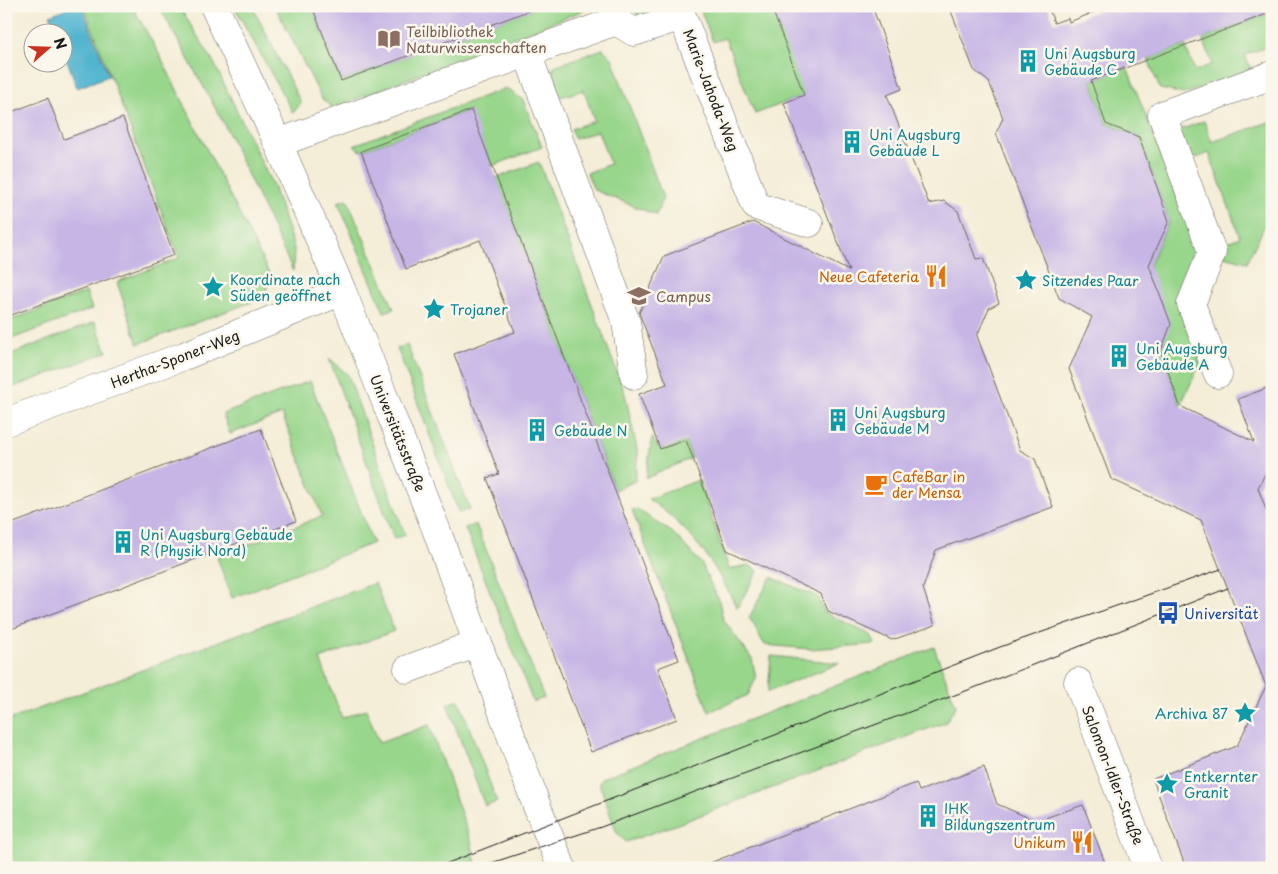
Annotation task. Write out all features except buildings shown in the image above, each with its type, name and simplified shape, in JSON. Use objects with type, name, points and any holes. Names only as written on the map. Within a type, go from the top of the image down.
[{"type":"street","name":"Universitätsstraße","points":[[214,6],[278,143],[342,291],[436,529],[536,804],[562,868]]},
{"type":"street","name":"Marie-Jahoda-Weg","points":[[278,143],[616,22],[634,32],[682,16],[756,206],[809,223]]},
{"type":"street","points":[[527,53],[626,322],[634,375]]},
{"type":"street","points":[[1218,374],[1191,304],[1212,252],[1162,116],[1272,76]]},
{"type":"street","name":"Hertha-Sponer-Weg","points":[[6,422],[184,356],[342,291]]},
{"type":"street","points":[[408,669],[478,643]]},
{"type":"street","name":"Salomon-Idler-Straße","points":[[1078,682],[1148,868]]},
{"type":"green space","points":[[84,6],[132,6],[158,52],[269,273],[266,293],[260,299],[138,344],[117,282],[179,258]]},
{"type":"green space","points":[[159,6],[179,6],[213,61],[273,186],[294,248],[293,271],[224,124]]},
{"type":"green space","points":[[234,6],[252,6],[301,103],[293,113]]},
{"type":"green space","points":[[275,6],[312,6],[341,81],[540,6],[586,6],[587,9],[333,108],[322,99]]},
{"type":"green space","points":[[633,6],[668,6],[638,17]]},
{"type":"green space","points":[[699,6],[771,6],[813,92],[755,114],[725,38],[713,42]]},
{"type":"green space","points":[[1272,12],[1272,45],[1245,55],[1251,69],[1184,94],[1160,89],[1148,59],[1185,45],[1195,71],[1212,64],[1203,38]]},
{"type":"green space","points":[[603,49],[612,58],[663,198],[656,215],[594,190],[587,173],[610,164],[598,131],[575,139],[571,129],[594,121],[584,90],[560,97],[553,78],[554,66]]},
{"type":"green space","points":[[1127,67],[1199,253],[1200,364],[1180,406],[1158,343],[1142,282],[1169,221],[1139,137],[1106,124],[1091,81]]},
{"type":"green space","points":[[506,88],[523,100],[542,147],[492,166],[470,110],[361,151],[354,145]]},
{"type":"green space","points":[[1204,121],[1212,142],[1272,121],[1272,211],[1247,262],[1224,256],[1220,245],[1240,237],[1209,153],[1188,161],[1177,131]]},
{"type":"green space","points":[[539,162],[625,394],[638,453],[635,481],[615,490],[496,178]]},
{"type":"green space","points":[[347,199],[394,309],[384,312],[338,202]]},
{"type":"green space","points":[[86,292],[92,309],[6,341],[6,322]]},
{"type":"green space","points":[[95,322],[107,352],[6,390],[6,356]]},
{"type":"green space","points":[[407,345],[470,509],[459,513],[397,348]]},
{"type":"green space","points":[[329,358],[348,375],[405,535],[394,539]]},
{"type":"green space","points":[[310,381],[373,543],[232,598],[217,557],[322,516],[282,414],[230,434],[223,414]]},
{"type":"green space","points":[[652,437],[657,446],[665,449],[686,442],[692,458],[646,478]]},
{"type":"green space","points":[[699,480],[729,569],[749,565],[758,571],[737,608],[700,547],[677,522],[648,499]]},
{"type":"green space","points":[[637,509],[673,533],[701,563],[719,601],[723,619],[752,659],[756,678],[748,695],[709,712],[632,510]]},
{"type":"green space","points":[[476,524],[544,698],[533,702],[465,528]]},
{"type":"green space","points":[[771,577],[818,597],[824,612],[871,635],[875,644],[810,649],[765,645],[749,618]]},
{"type":"green space","points":[[375,583],[394,631],[320,659],[342,718],[366,709],[379,743],[429,725],[471,841],[477,868],[6,868],[6,721]]},
{"type":"green space","points":[[934,647],[956,706],[946,722],[626,842],[617,833],[599,783],[602,778]]},
{"type":"green space","points":[[771,656],[840,663],[768,692]]},
{"type":"green space","points":[[459,700],[497,802],[485,806],[447,704]]},
{"type":"water","points":[[72,6],[82,6],[109,76],[77,88],[71,72],[72,22],[52,22],[50,15]]},
{"type":"tram line","points":[[435,868],[1000,647],[1221,569]]},
{"type":"tram line","points":[[476,868],[601,827],[979,686],[1228,588]]},
{"type":"place","name":"Teilbibliothek Naturwissenschaften","points":[[389,39]]},
{"type":"place","name":"Uni Augsburg Gebäude C","points":[[1028,61]]},
{"type":"place","name":"Uni Augsburg Gebäude L","points":[[852,142]]},
{"type":"place","name":"Neue Cafeteria","points":[[936,276]]},
{"type":"place","name":"Sitzendes Paar","points":[[1026,280]]},
{"type":"place","name":"Koordinate nach Süden geöffnet","points":[[213,287]]},
{"type":"place","name":"Campus","points":[[639,296]]},
{"type":"place","name":"Trojaner","points":[[434,309]]},
{"type":"place","name":"Uni Augsburg Gebäude A","points":[[1119,356]]},
{"type":"place","name":"Uni Augsburg Gebäude M","points":[[838,420]]},
{"type":"place","name":"Gebäude N","points":[[537,430]]},
{"type":"place","name":"CafeBar in der Mensa","points":[[876,484]]},
{"type":"place","name":"Uni Augsburg Gebäude R (Physik Nord)","points":[[123,542]]},
{"type":"place","name":"Universität","points":[[1168,613]]},
{"type":"place","name":"Archiva 87","points":[[1245,713]]},
{"type":"place","name":"Entkernter Granit","points":[[1167,784]]},
{"type":"place","name":"IHK Bildungszentrum","points":[[928,816]]},
{"type":"place","name":"Unikum","points":[[1082,842]]}]
